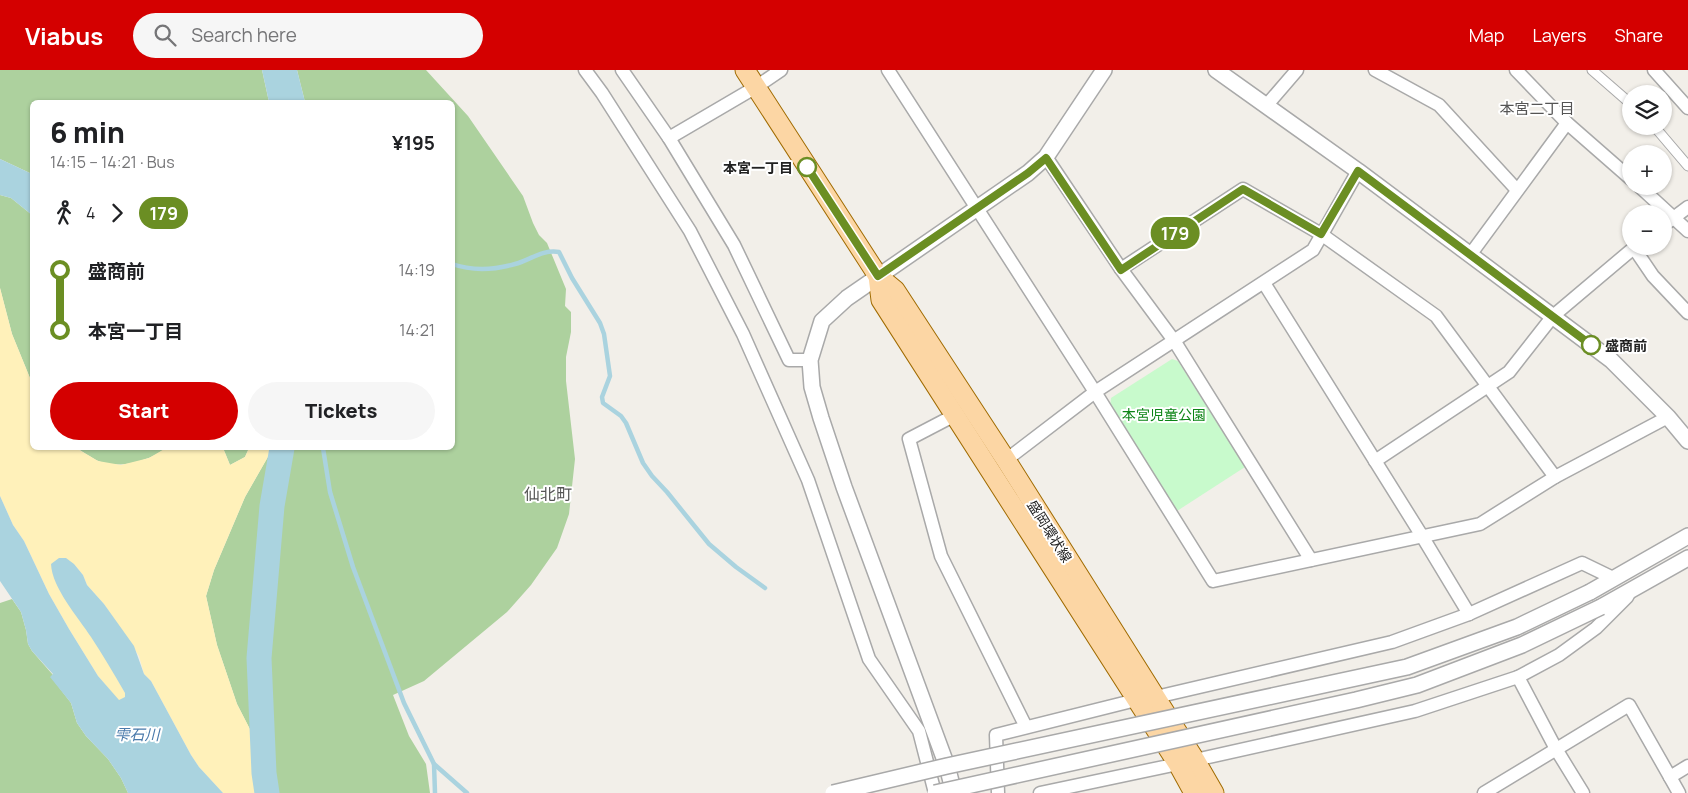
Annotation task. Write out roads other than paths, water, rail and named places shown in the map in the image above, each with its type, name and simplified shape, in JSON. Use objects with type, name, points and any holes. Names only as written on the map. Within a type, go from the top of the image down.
[{"type":"main road","name":"盛岡環状線","points":[[744,70],[878,276],[895,290],[1006,460],[1156,698],[1186,762],[1194,793]]},
{"type":"main road","name":"盛岡環状線","points":[[878,276],[881,300],[1136,700],[1186,762],[1214,793]]},
{"type":"street","points":[[585,70],[602,93],[690,232],[743,334],[808,480],[869,658],[919,732],[935,793],[953,791],[1417,685],[1522,645],[1601,607],[1688,558]]},
{"type":"street","points":[[622,70],[669,138],[734,246],[789,360],[810,360]]},
{"type":"street","points":[[669,138],[756,87],[781,70]]},
{"type":"street","points":[[888,70],[1095,392],[1212,581],[1480,524],[1555,477],[1668,417]]},
{"type":"street","points":[[953,791],[947,766],[844,487],[821,418],[812,387],[810,360],[822,321],[847,298],[1028,173],[1046,158],[1104,70]]},
{"type":"street","points":[[1216,70],[1358,171],[1611,360],[1668,417],[1688,441]]},
{"type":"street","points":[[1266,106],[1297,70]]},
{"type":"street","points":[[1375,70],[1439,105],[1517,190]]},
{"type":"street","points":[[1516,70],[1567,123],[1622,171]]},
{"type":"street","points":[[1592,70],[1622,96]]},
{"type":"street","points":[[1654,70],[1688,108]]},
{"type":"street","points":[[1470,255],[1567,123]]},
{"type":"street","points":[[1662,135],[1688,166]]},
{"type":"street","points":[[1046,158],[1121,270],[1175,342],[1311,560]]},
{"type":"street","points":[[1006,460],[1095,392],[1175,342],[1313,250],[1358,171]]},
{"type":"street","points":[[1121,270],[1243,189],[1321,234],[1436,316],[1555,477]]},
{"type":"street","points":[[1649,195],[1688,231]]},
{"type":"street","points":[[1674,217],[1688,207]]},
{"type":"street","points":[[1375,460],[1509,372],[1553,316],[1625,255]]},
{"type":"street","points":[[1640,255],[1653,276],[1688,313]]},
{"type":"street","points":[[1264,283],[1469,614]]},
{"type":"street","points":[[955,415],[910,438],[941,556],[1026,727]]},
{"type":"street","points":[[833,793],[947,766],[1407,667],[1517,627],[1590,592],[1688,536]]},
{"type":"street","points":[[1156,698],[1392,642],[1469,614],[1582,563],[1613,578]]},
{"type":"street","points":[[1040,793],[1073,789],[1415,711],[1518,678],[1559,655],[1596,628],[1627,597],[1630,591]]},
{"type":"street","points":[[1518,678],[1556,749],[1583,793]]},
{"type":"street","points":[[998,793],[996,735],[1136,700]]},
{"type":"street","points":[[1484,793],[1629,704],[1679,793]]},
{"type":"street","points":[[1670,777],[1688,766]]},
{"type":"water","points":[[262,70],[297,70],[304,100],[269,100]]},
{"type":"water","points":[[0,159],[30,173],[30,213],[11,198],[0,195]]},
{"type":"water","name":"雫石川","points":[[0,496],[49,594],[98,676],[119,700],[125,697],[125,693],[91,637],[66,602],[56,583],[51,564],[59,558],[66,558],[74,564],[83,575],[87,585],[104,604],[134,646],[144,674],[151,681],[191,755],[199,767],[223,793],[128,793],[121,778],[108,759],[86,736],[77,723],[71,703],[50,677],[53,674],[32,651],[28,644],[21,612],[0,581]]},
{"type":"waterway","points":[[455,265],[475,269],[499,268],[547,252],[559,252],[572,278],[600,323],[604,334],[610,376],[602,397],[603,403],[621,416],[626,423],[643,463],[709,544],[765,588]]},
{"type":"waterway","name":"雫石川","points":[[267,793],[264,773],[259,658],[272,506],[282,450]]},
{"type":"waterway","points":[[323,450],[330,492],[353,567],[404,703],[434,764],[467,793]]},
{"type":"waterway","points":[[434,764],[435,793]]},
{"type":"place","name":"本宮一丁目","points":[[807,167]]},
{"type":"place","name":"盛商前","points":[[1591,345]]},
{"type":"district","name":"本宮二丁目","points":[[1537,108]]},
{"type":"district","name":"仙北町","points":[[548,494]]},
{"type":"park label","name":"本宮児童公園","points":[[1164,414]]}]
